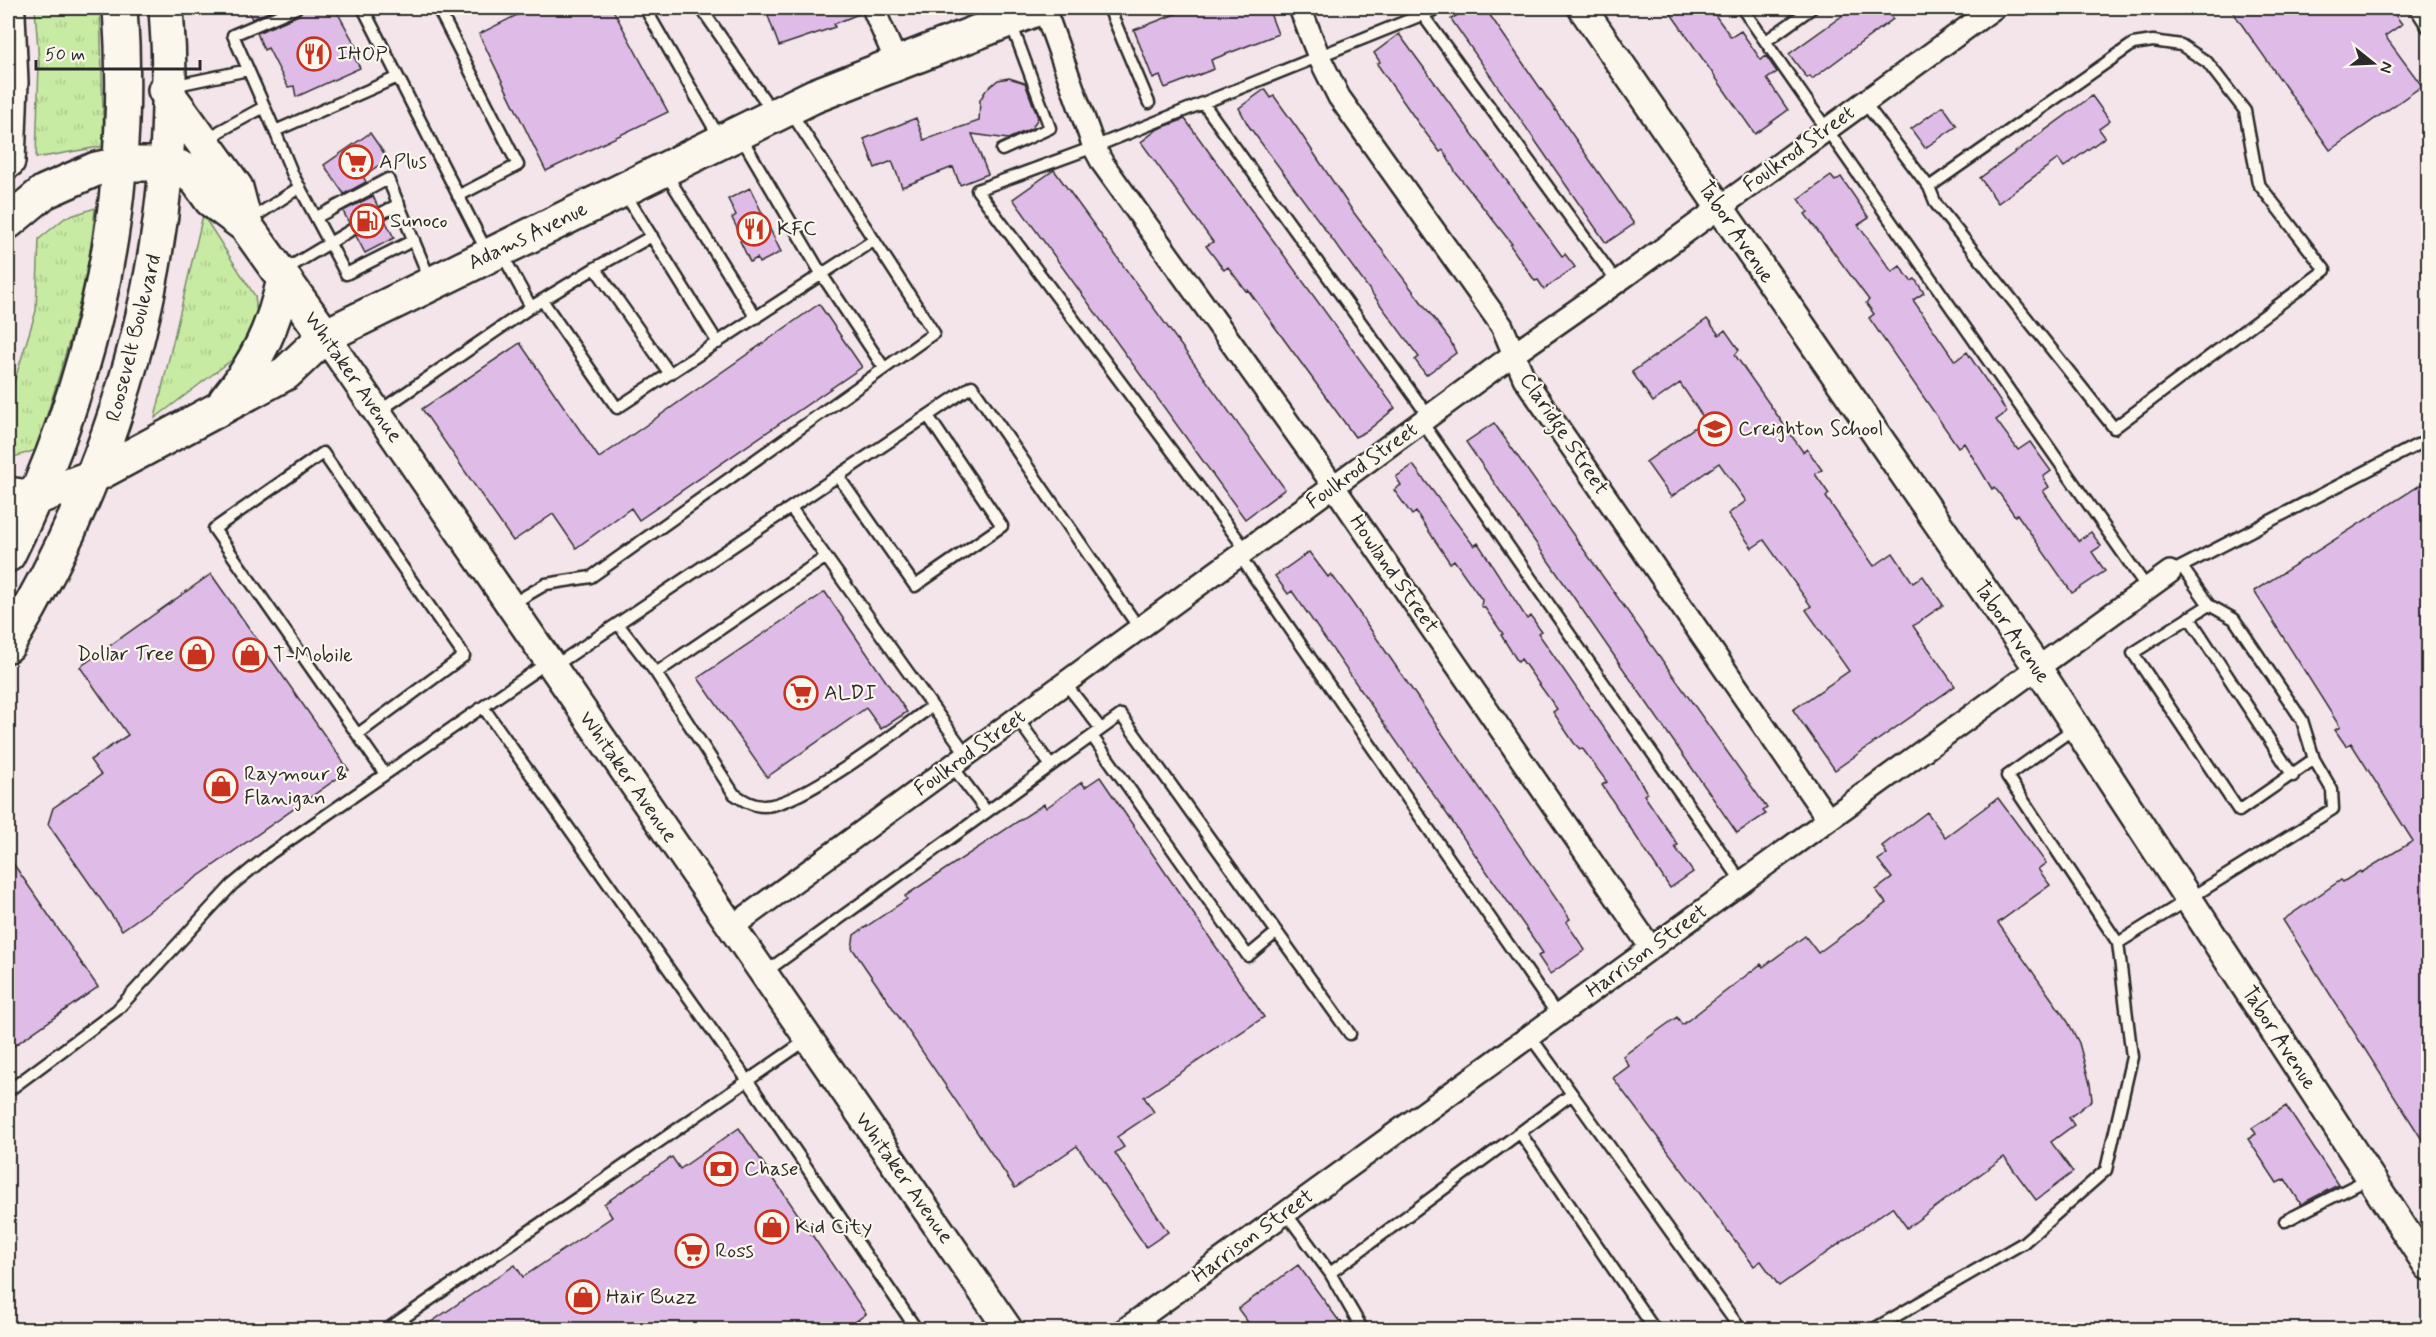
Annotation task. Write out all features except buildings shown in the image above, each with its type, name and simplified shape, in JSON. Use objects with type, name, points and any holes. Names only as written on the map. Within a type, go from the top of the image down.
[{"type":"highway","name":"Roosevelt Boulevard","points":[[8,645],[49,574],[92,477],[125,388],[137,343],[161,222],[167,164],[170,92],[166,8]]},
{"type":"highway","points":[[8,15],[11,82],[8,161]]},
{"type":"highway","name":"Adams Avenue","points":[[22,496],[92,477],[286,373],[325,336],[729,136],[781,111],[1010,17]]},
{"type":"highway","name":"Roosevelt Boulevard","points":[[8,555],[22,496],[67,419],[93,332],[109,252],[123,123],[121,23]]},
{"type":"highway","name":"Whitaker Avenue","points":[[121,23],[236,188],[246,224],[325,336]]},
{"type":"highway","name":"Whitaker Avenue","points":[[8,222],[23,207],[51,188],[96,169],[119,164],[167,164],[188,172],[211,200],[246,224]]},
{"type":"highway","points":[[216,411],[245,377],[259,354],[271,329],[282,276]]},
{"type":"street","points":[[873,8],[897,63]]},
{"type":"street","name":"Howland Street","points":[[1044,8],[1094,147],[1103,165],[1334,486],[1651,948]]},
{"type":"street","name":"Claridge Street","points":[[1300,8],[1319,57],[1339,97],[1502,326],[1524,378],[1828,819]]},
{"type":"street","name":"Tabor Avenue","points":[[1582,8],[2037,668],[2428,1266]]},
{"type":"street","name":"Foulkrod Street","points":[[732,927],[1514,354],[1617,282],[1994,8]]},
{"type":"street","name":"Whitaker Avenue","points":[[325,336],[1009,1329]]},
{"type":"street","name":"Harrison Street","points":[[1129,1328],[1285,1212],[2147,588],[2176,570]]},
{"type":"lane","points":[[296,8],[233,35],[300,187],[346,274],[414,240]]},
{"type":"lane","points":[[363,8],[458,196],[531,307]]},
{"type":"lane","points":[[438,8],[518,165],[458,196]]},
{"type":"lane","points":[[645,8],[884,368]]},
{"type":"lane","points":[[510,605],[546,584],[591,577],[934,333],[874,240],[781,111],[700,8]]},
{"type":"lane","points":[[1109,8],[1149,102]]},
{"type":"lane","points":[[1439,8],[1094,147],[977,190],[1243,553],[1558,1016]]},
{"type":"lane","points":[[1742,8],[2147,588]]},
{"type":"lane","points":[[1766,41],[1812,8]]},
{"type":"lane","points":[[2415,8],[2428,28]]},
{"type":"lane","points":[[1422,14],[1617,282]]},
{"type":"lane","points":[[1002,150],[1050,128],[1010,17]]},
{"type":"lane","points":[[1864,102],[1929,187],[1936,204],[2114,428],[2325,270],[2258,183],[2245,111],[2207,62],[2181,45],[2153,41],[2133,44],[1929,187]]},
{"type":"lane","points":[[170,92],[248,70]]},
{"type":"lane","points":[[275,131],[398,77]]},
{"type":"lane","points":[[1203,104],[1425,420],[1742,882]]},
{"type":"lane","points":[[204,144],[220,131],[264,107]]},
{"type":"lane","points":[[663,169],[756,318]]},
{"type":"lane","points":[[317,217],[388,179],[431,284]]},
{"type":"lane","points":[[246,224],[300,187]]},
{"type":"lane","points":[[623,189],[718,343]]},
{"type":"lane","points":[[382,213],[399,204]]},
{"type":"lane","points":[[282,276],[330,242],[353,230]]},
{"type":"lane","points":[[378,412],[531,307],[652,236]]},
{"type":"lane","points":[[542,300],[617,408],[874,240]]},
{"type":"lane","points":[[595,268],[670,374]]},
{"type":"lane","points":[[8,1091],[117,1010],[232,885],[271,853],[483,707],[618,624],[972,386],[1139,628]]},
{"type":"lane","points":[[838,476],[915,586],[1002,526],[928,416]]},
{"type":"lane","points":[[2118,944],[2333,809],[2332,789],[2314,759],[2302,720],[2234,619],[2209,605],[2176,570],[2417,445],[2428,442]]},
{"type":"lane","points":[[357,735],[464,656],[323,453],[214,529],[357,735],[385,774]]},
{"type":"lane","points":[[791,508],[931,707],[987,812]]},
{"type":"lane","points":[[656,673],[826,557]]},
{"type":"lane","points":[[2209,605],[2133,653],[2239,812],[2314,759]]},
{"type":"lane","points":[[2190,617],[2293,776]]},
{"type":"lane","points":[[618,624],[656,673],[734,794],[746,802],[763,806],[781,803],[816,787],[931,707]]},
{"type":"lane","points":[[1065,683],[1101,729]]},
{"type":"lane","points":[[483,707],[748,1081],[917,1329]]},
{"type":"lane","points":[[764,974],[1121,715],[1350,1034]]},
{"type":"lane","points":[[1017,718],[1051,766]]},
{"type":"lane","points":[[1872,1329],[2023,1243],[2106,1170],[2132,1057],[2118,944],[2007,776],[2076,727]]},
{"type":"lane","points":[[1092,736],[1248,956],[1277,932]]},
{"type":"lane","points":[[1530,1036],[1740,1329]]},
{"type":"lane","points":[[386,1329],[808,1039]]},
{"type":"lane","points":[[1330,1273],[1521,1134],[1572,1094]]},
{"type":"lane","points":[[1521,1134],[1655,1329]]},
{"type":"lane","points":[[2285,1221],[2370,1178]]},
{"type":"lane","points":[[1285,1212],[1330,1273],[1363,1329]]},
{"type":"green space","points":[[35,8],[100,8],[104,146],[36,158],[39,63]]},
{"type":"green space","points":[[95,208],[87,270],[80,300],[64,361],[36,450],[11,458],[8,455],[8,402],[36,311],[39,239],[65,218]]},
{"type":"green space","points":[[203,215],[255,296],[258,322],[237,356],[155,418]]},
{"type":"place","name":"IHOP","points":[[314,54]]},
{"type":"place","name":"APlus","points":[[356,162]]},
{"type":"place","name":"Sunoco","points":[[367,221]]},
{"type":"place","name":"KFC","points":[[754,229]]},
{"type":"place","name":"Creighton School","points":[[1715,429]]},
{"type":"place","name":"Dollar Tree","points":[[197,654]]},
{"type":"place","name":"T-Mobile","points":[[250,655]]},
{"type":"place","name":"ALDI","points":[[801,693]]},
{"type":"place","name":"Raymour & Flanigan","points":[[221,786]]},
{"type":"place","name":"Chase","points":[[721,1169]]},
{"type":"place","name":"Kid City","points":[[772,1227]]},
{"type":"place","name":"Ross","points":[[692,1251]]},
{"type":"place","name":"Hair Buzz","points":[[583,1297]]}]
